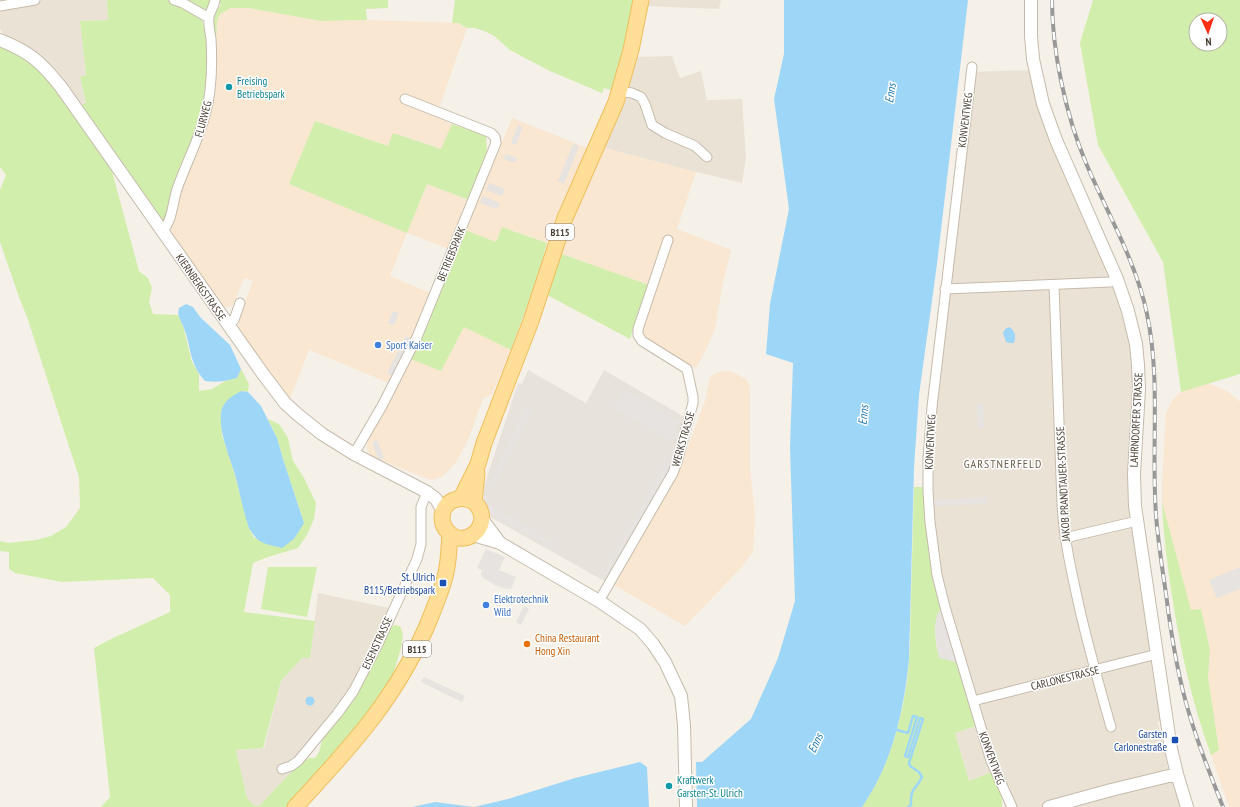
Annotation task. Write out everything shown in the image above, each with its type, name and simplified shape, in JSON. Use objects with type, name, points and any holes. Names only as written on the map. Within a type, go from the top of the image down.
[{"type":"main road","name":"B115","points":[[462,535],[444,526],[442,516],[449,500],[478,464],[487,436],[531,321],[565,218],[601,137],[619,91],[631,50],[641,0]]},
{"type":"main road","points":[[449,500],[480,509],[482,519]]},
{"type":"main road","name":"B115","points":[[296,807],[355,741],[390,695],[415,652],[426,628],[447,567],[462,535],[479,528],[482,519]]},
{"type":"street","points":[[0,6],[35,0]]},
{"type":"street","points":[[174,0],[183,3],[209,18]]},
{"type":"street","name":"FLURWEG","points":[[162,232],[167,226],[177,188],[202,128],[209,102],[211,56],[209,18],[213,10],[215,0]]},
{"type":"street","name":"LAHRNDORFER STRASSE","points":[[1031,0],[1031,36],[1033,59],[1043,104],[1056,140],[1117,279],[1132,324],[1138,365],[1139,406],[1133,484],[1137,521],[1171,749],[1187,807]]},
{"type":"street","name":"KIERNBERGSTRASSE","points":[[0,40],[28,53],[47,69],[285,403],[308,424],[354,454],[449,500]]},
{"type":"street","name":"KONVENTWEG","points":[[972,67],[944,289],[929,437],[928,478],[930,522],[934,558],[940,588],[991,761],[1012,807]]},
{"type":"street","points":[[619,91],[632,93],[641,97],[652,125],[665,133],[695,146],[707,157]]},
{"type":"street","name":"BETRIEBSPARK","points":[[354,454],[378,412],[417,337],[496,143],[495,137],[491,133],[405,99]]},
{"type":"street","name":"WERKSTRASSE","points":[[599,601],[673,473],[693,403],[687,369],[682,364],[642,341],[638,335],[638,329],[668,240]]},
{"type":"street","points":[[944,289],[1110,282],[1117,279]]},
{"type":"street","name":"JAKOB PRANDTAUER-STRASSE","points":[[1054,284],[1062,510],[1065,538],[1074,583],[1110,726]]},
{"type":"street","points":[[228,325],[234,320],[240,303]]},
{"type":"street","name":"EISENSTRASSE","points":[[282,769],[294,764],[305,753],[344,704],[363,675],[417,559],[421,544],[421,507],[449,500]]},
{"type":"street","points":[[482,519],[500,543]]},
{"type":"street","points":[[1065,538],[1137,521]]},
{"type":"street","points":[[462,535],[500,543],[599,601],[640,629],[659,653],[682,696],[686,807]]},
{"type":"street","name":"CARLONESTRASSE","points":[[973,701],[1157,654]]},
{"type":"street","points":[[1050,807],[1177,774]]},
{"type":"shaded area","points":[[21,0],[107,0],[108,20],[80,21],[86,75],[80,77],[86,104],[79,106],[0,29],[0,3]]},
{"type":"shaded area","points":[[646,0],[721,0],[719,9],[645,6]]},
{"type":"shaded area","points":[[231,8],[249,8],[321,21],[367,20],[458,23],[467,28],[436,117],[452,124],[442,149],[394,133],[388,146],[315,121],[289,184],[407,232],[427,184],[469,200],[449,249],[407,233],[390,276],[431,293],[412,339],[389,383],[309,350],[290,399],[238,329],[240,315],[253,281],[244,278],[232,306],[223,307],[172,235],[171,226],[215,61],[217,21],[220,14]]},
{"type":"shaded area","points":[[672,56],[680,78],[701,71],[707,100],[742,99],[746,158],[742,183],[604,148],[634,57]]},
{"type":"shaded area","points":[[1029,70],[1041,117],[1115,289],[1127,330],[1132,356],[1134,396],[1128,475],[1130,516],[1162,721],[1158,722],[1168,769],[1181,807],[1005,807],[992,772],[969,781],[955,733],[976,726],[967,698],[927,509],[969,72]]},
{"type":"shaded area","points":[[512,118],[587,148],[558,212],[547,243],[503,227],[496,242],[465,230]]},
{"type":"shaded area","points":[[518,125],[523,127],[516,145],[511,143]]},
{"type":"shaded area","points":[[573,144],[579,146],[564,184],[558,181]]},
{"type":"shaded area","points":[[604,148],[696,172],[677,229],[731,250],[722,287],[715,329],[696,368],[647,340],[642,328],[664,267],[671,240],[649,285],[559,253],[576,207]]},
{"type":"shaded area","points":[[506,154],[517,158],[515,163],[504,159]]},
{"type":"shaded area","points":[[489,183],[505,189],[502,196],[486,190]]},
{"type":"shaded area","points":[[483,196],[500,203],[497,209],[480,203]]},
{"type":"shaded area","points":[[393,311],[399,313],[394,325],[388,323]]},
{"type":"shaded area","points":[[464,327],[511,350],[492,394],[483,399],[467,442],[456,462],[442,477],[431,480],[372,457],[367,450],[368,441],[411,359],[441,371]]},
{"type":"shaded area","points":[[406,336],[412,339],[393,376],[387,373]]},
{"type":"shaded area","points":[[528,370],[586,403],[604,370],[686,418],[673,467],[606,582],[485,514],[483,489],[518,383],[522,384]]},
{"type":"shaded area","points":[[730,371],[746,379],[750,387],[750,468],[755,516],[753,552],[740,569],[685,626],[614,585],[678,472],[705,401],[710,377],[718,372]]},
{"type":"shaded area","points":[[1203,383],[1216,386],[1228,392],[1240,402],[1240,807],[1229,807],[1211,755],[1219,750],[1208,677],[1210,650],[1201,609],[1191,611],[1162,502],[1166,413],[1173,399],[1188,386]]},
{"type":"shaded area","points":[[624,390],[680,422],[670,440],[614,408]]},
{"type":"shaded area","points":[[977,404],[983,404],[984,427],[978,428]]},
{"type":"shaded area","points":[[525,407],[532,410],[493,486],[490,484]]},
{"type":"shaded area","points":[[377,440],[384,458],[379,460],[372,442]]},
{"type":"shaded area","points":[[665,464],[673,467],[610,576],[605,573]]},
{"type":"shaded area","points":[[987,497],[987,504],[933,506],[933,500]]},
{"type":"shaded area","points":[[490,505],[556,544],[553,549],[487,511]]},
{"type":"shaded area","points":[[486,549],[505,557],[499,570],[516,577],[511,589],[495,585],[482,577],[482,570],[477,568]]},
{"type":"shaded area","points":[[1240,567],[1240,589],[1217,598],[1209,580]]},
{"type":"shaded area","points":[[318,593],[389,608],[376,639],[346,699],[301,753],[306,759],[299,764],[259,806],[253,805],[247,799],[236,750],[264,748],[281,681],[302,658],[310,658]]},
{"type":"shaded area","points":[[524,606],[529,609],[521,625],[516,622]]},
{"type":"shaded area","points":[[942,607],[959,663],[939,658],[935,626],[937,615]]},
{"type":"shaded area","points":[[424,677],[465,696],[462,702],[421,682]]},
{"type":"green space","points":[[107,0],[212,0],[211,5],[206,9],[199,8],[197,15],[202,20],[208,41],[208,80],[205,109],[164,222],[160,222],[79,106],[86,103],[80,77],[86,75],[80,21],[108,20]]},
{"type":"green space","points":[[218,0],[388,0],[388,8],[366,9],[367,20],[321,21],[249,8],[231,8],[220,14],[217,21],[215,61],[213,32],[217,10],[221,5]]},
{"type":"green space","points":[[455,0],[635,0],[614,91],[604,88],[602,93],[550,71],[523,57],[510,50],[493,35],[475,28],[467,28],[458,23],[452,23]]},
{"type":"green space","points":[[1093,0],[1240,0],[1240,374],[1181,392],[1163,262],[1098,145],[1080,43]]},
{"type":"green space","points":[[0,45],[24,56],[50,82],[110,164],[139,271],[148,278],[152,288],[149,302],[153,314],[178,315],[183,326],[192,362],[199,374],[199,391],[212,389],[225,381],[237,378],[241,369],[249,384],[248,392],[242,391],[221,411],[222,436],[231,461],[249,528],[254,538],[304,523],[277,438],[268,419],[279,424],[288,438],[293,461],[304,478],[316,503],[314,519],[307,535],[298,548],[253,563],[244,612],[315,621],[310,658],[302,658],[281,681],[263,748],[236,750],[247,798],[253,805],[259,806],[299,764],[309,758],[315,758],[319,752],[322,741],[388,631],[394,625],[400,626],[403,634],[401,648],[391,682],[330,759],[317,771],[301,793],[287,807],[101,807],[110,797],[94,648],[170,612],[170,595],[153,578],[62,582],[15,573],[9,569],[9,552],[0,551],[0,541],[8,543],[36,540],[51,536],[66,527],[80,508],[79,477],[27,317],[0,242],[0,190],[6,175],[0,167]]},
{"type":"green space","points":[[315,121],[388,146],[393,133],[441,149],[452,124],[486,136],[487,154],[469,200],[427,184],[407,233],[289,184]]},
{"type":"green space","points":[[502,227],[547,243],[537,278],[511,350],[464,327],[441,371],[411,359],[465,230],[496,242]]},
{"type":"green space","points":[[559,253],[649,285],[640,306],[630,339],[547,295]]},
{"type":"green space","points":[[914,487],[926,487],[942,607],[936,623],[935,633],[937,650],[959,663],[967,698],[976,726],[955,733],[969,781],[992,772],[1002,799],[1002,807],[862,807],[881,774],[889,756],[904,699],[910,645]]},
{"type":"green space","points":[[1162,502],[1191,610],[1201,609],[1210,650],[1208,677],[1219,750],[1211,755],[1192,694],[1178,633],[1171,590],[1163,524]]},
{"type":"green space","points":[[268,567],[317,567],[307,617],[261,609]]},
{"type":"water","name":"Enns","points":[[784,0],[968,0],[937,264],[919,395],[914,467],[909,659],[907,679],[900,717],[889,755],[862,807],[697,807],[696,762],[702,762],[751,719],[778,658],[795,601],[790,447],[793,363],[766,354],[770,304],[789,209],[774,99],[784,54]]},
{"type":"water","points":[[186,304],[193,307],[200,317],[230,345],[241,369],[237,378],[209,382],[205,381],[200,374],[193,361],[178,311],[179,308]]},
{"type":"water","points":[[1009,327],[1015,334],[1014,343],[1006,342],[1003,333],[1005,329]]},
{"type":"water","points":[[242,391],[248,392],[261,406],[277,438],[304,523],[294,539],[282,548],[262,542],[252,533],[249,528],[225,444],[221,420],[222,408],[229,399]]},
{"type":"water","points":[[308,697],[312,697],[314,701],[312,705],[308,705],[306,703],[306,699]]},
{"type":"water","points":[[640,762],[647,767],[649,807],[474,807],[508,799],[575,778]]},
{"type":"water","points":[[435,802],[474,807],[412,807]]},
{"type":"waterway","points":[[897,730],[908,733],[913,716],[917,717],[905,756],[908,757],[920,718],[923,719],[909,763],[910,766],[919,772],[922,777],[912,792],[911,805],[908,807]]},
{"type":"railway","points":[[1052,0],[1054,40],[1057,62],[1072,125],[1094,182],[1136,275],[1147,314],[1154,364],[1156,515],[1172,639],[1181,684],[1193,725],[1223,807]]},
{"type":"place","name":"Freising Betriebspark","points":[[229,87]]},
{"type":"place","name":"Sport Kaiser","points":[[378,345]]},
{"type":"place","name":"St. Ulrich B115/Betriebspark","points":[[443,583]]},
{"type":"place","name":"Elektrotechnik Wild","points":[[486,605]]},
{"type":"place","name":"China Restaurant Hong Xin","points":[[527,644]]},
{"type":"place","name":"Garsten Carlonestraße","points":[[1175,740]]},
{"type":"place","name":"Kraftwerk Garsten-St. Ulrich","points":[[669,786]]},
{"type":"district","name":"GARSTNERFELD","points":[[1003,463]]}]
